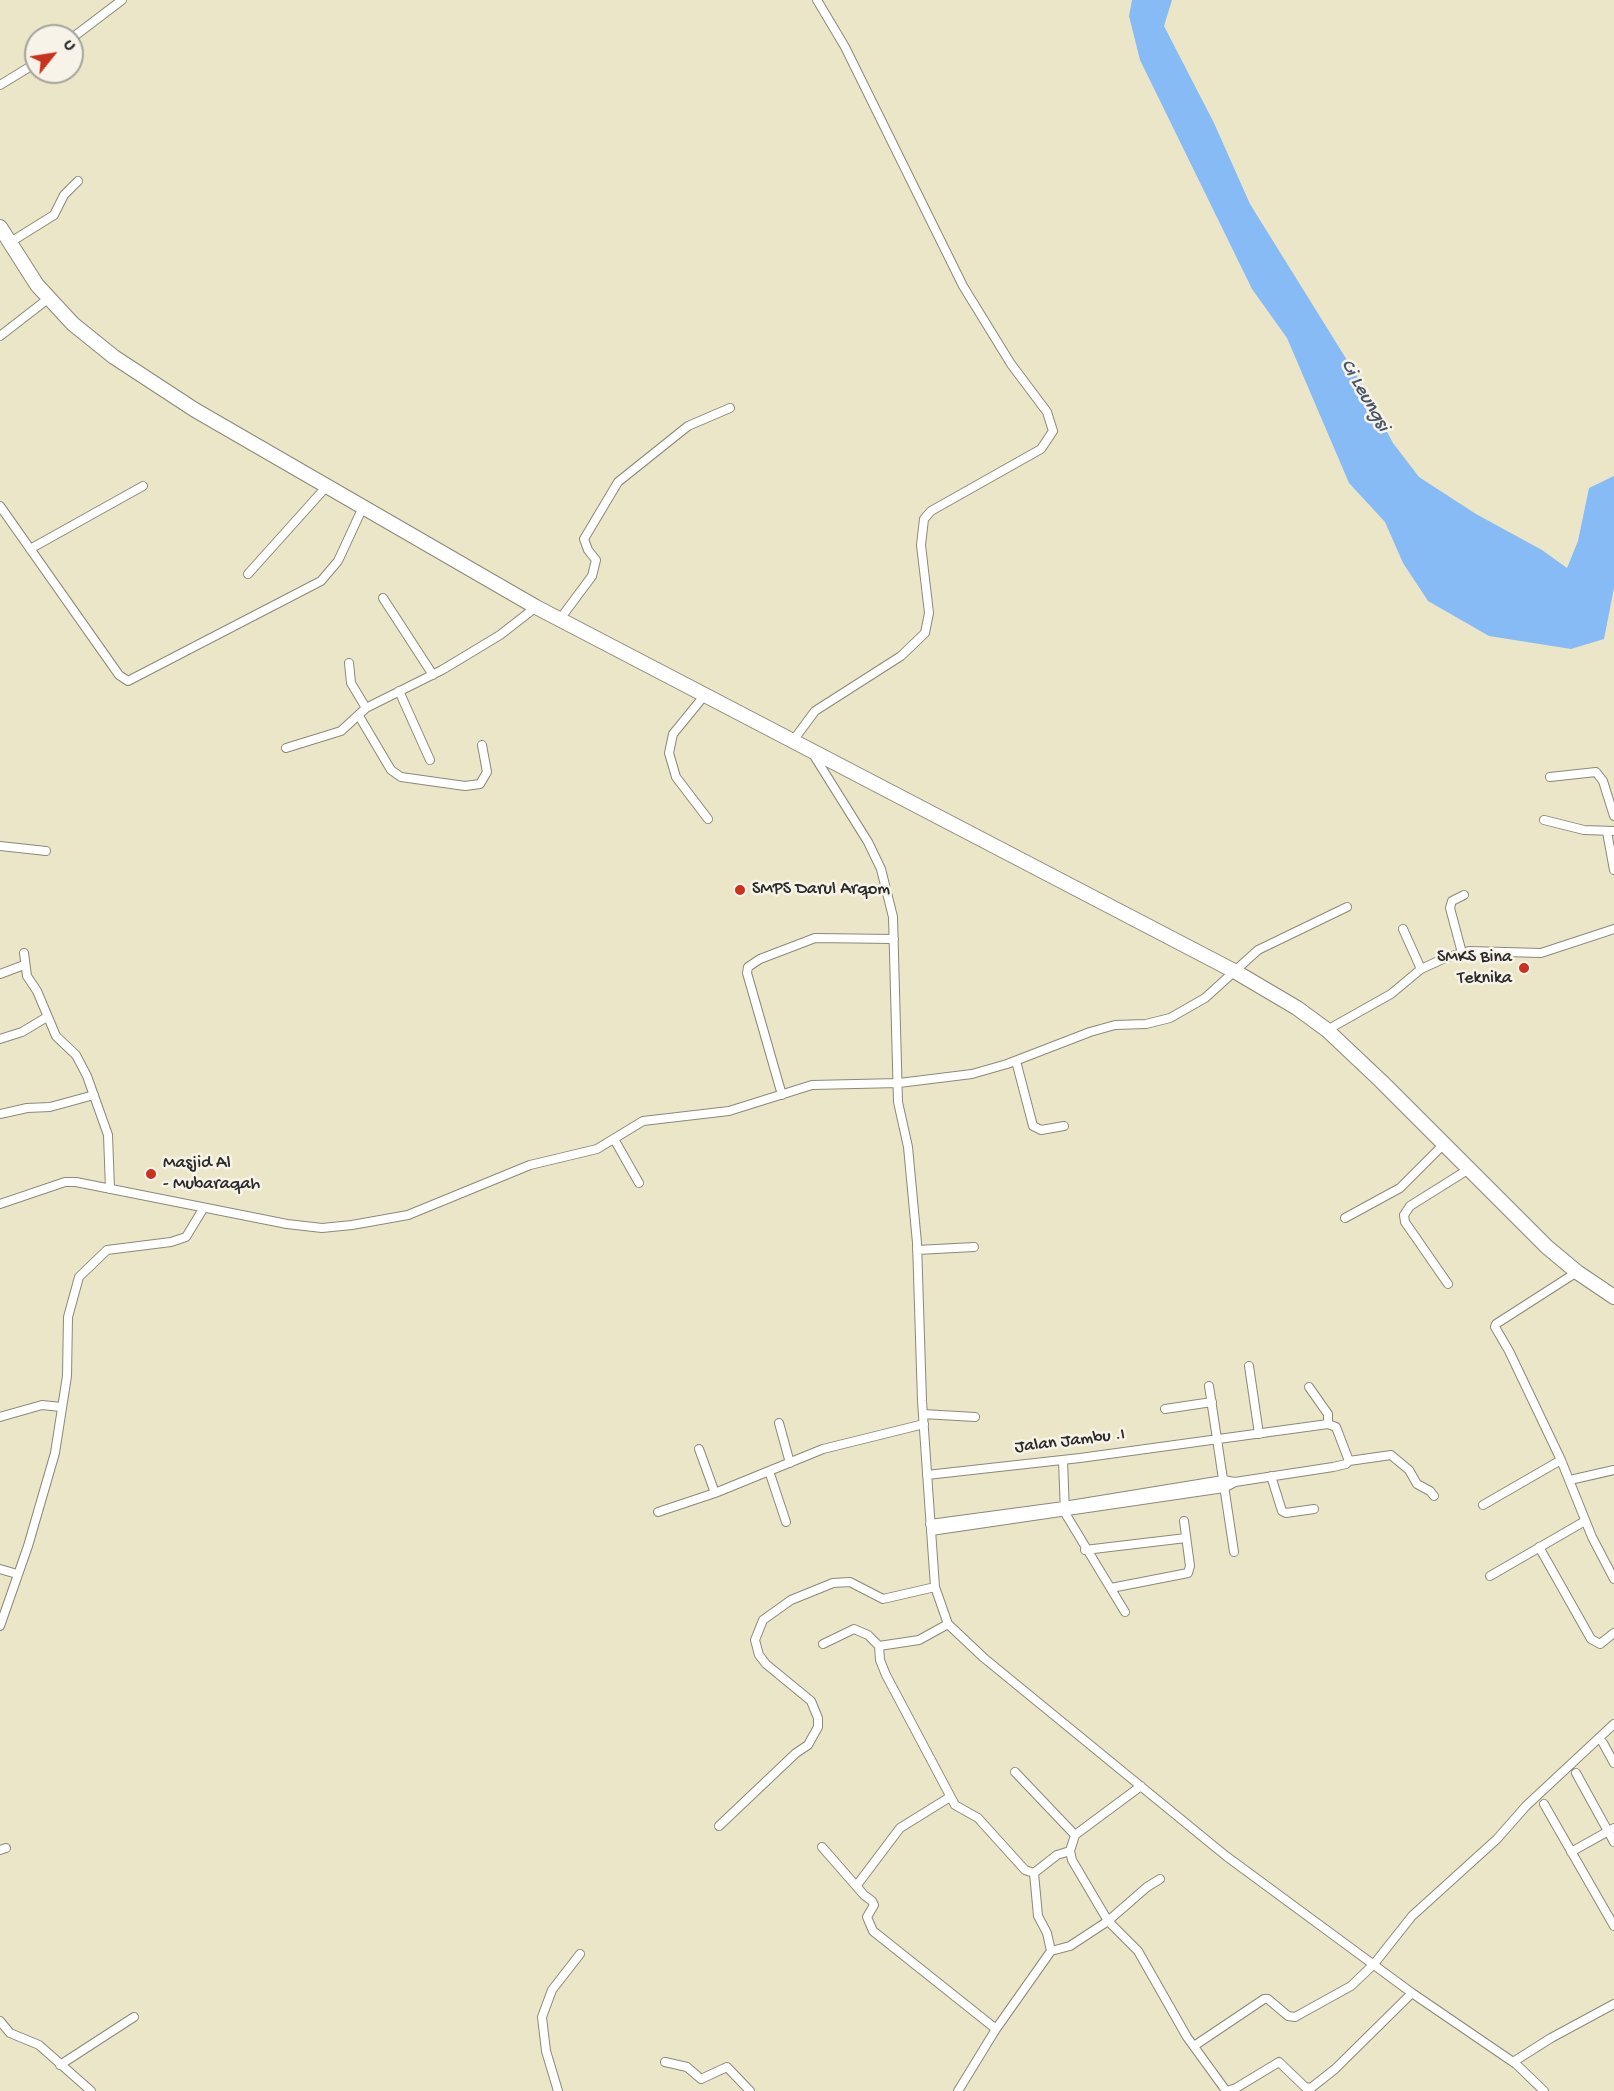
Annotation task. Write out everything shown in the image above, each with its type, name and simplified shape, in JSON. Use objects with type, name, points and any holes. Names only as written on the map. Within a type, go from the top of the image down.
[{"type":"main road","points":[[0,227],[49,298],[73,324],[114,357],[195,410],[536,607],[1268,989],[1327,1030],[1547,1247],[1577,1272],[1614,1297]]},
{"type":"street","points":[[84,28],[116,2],[122,0]]},
{"type":"street","points":[[792,742],[815,711],[901,656],[925,633],[930,613],[921,545],[924,519],[931,511],[1041,449],[1053,431],[1047,412],[1011,364],[963,286],[845,47],[817,0]]},
{"type":"street","points":[[0,85],[24,70]]},
{"type":"street","points":[[9,243],[54,215],[64,195],[78,182]]},
{"type":"street","points":[[0,336],[49,298]]},
{"type":"street","points":[[560,619],[592,576],[596,560],[588,550],[584,539],[618,482],[688,426],[730,408]]},
{"type":"street","points":[[30,549],[143,486]]},
{"type":"street","points":[[248,574],[327,486]]},
{"type":"street","points":[[0,506],[119,675],[128,681],[321,581],[338,561],[363,507]]},
{"type":"street","points":[[383,598],[433,675]]},
{"type":"street","points":[[286,748],[341,731],[366,708],[433,675],[500,635],[536,607]]},
{"type":"street","points":[[349,663],[351,683],[366,708]]},
{"type":"street","points":[[399,691],[430,760]]},
{"type":"street","points":[[704,696],[673,734],[669,753],[676,777],[708,819]]},
{"type":"street","points":[[359,716],[391,770],[401,777],[465,786],[480,784],[487,772],[482,745]]},
{"type":"street","points":[[813,753],[868,842],[889,896],[894,939],[898,1102],[908,1147],[917,1250],[923,1414],[935,1587],[948,1624],[984,1658],[1245,1871],[1412,1993],[1513,2062],[1544,2091]]},
{"type":"street","points":[[1550,777],[1596,772],[1602,781],[1614,816]]},
{"type":"street","points":[[1544,820],[1584,830],[1611,832],[1614,870]]},
{"type":"street","points":[[0,846],[46,851]]},
{"type":"street","points":[[1462,953],[1450,908],[1452,901],[1464,895]]},
{"type":"street","points":[[0,1204],[65,1182],[110,1188],[203,1209],[322,1228],[408,1215],[530,1164],[590,1151],[643,1121],[729,1111],[812,1085],[899,1083],[972,1074],[1016,1061],[1090,1032],[1116,1025],[1146,1024],[1170,1018],[1205,998],[1258,950],[1347,907]]},
{"type":"street","points":[[1402,929],[1421,969]]},
{"type":"street","points":[[1327,1030],[1391,994],[1421,969],[1462,953],[1541,953],[1614,929]]},
{"type":"street","points":[[782,1095],[747,973],[748,967],[760,958],[815,938],[894,939]]},
{"type":"street","points":[[24,953],[24,965],[56,1036],[80,1060],[94,1095],[111,1147],[110,1188]]},
{"type":"street","points":[[0,974],[24,965]]},
{"type":"street","points":[[0,1039],[22,1032],[48,1017]]},
{"type":"street","points":[[1016,1061],[1033,1126],[1041,1130],[1064,1126]]},
{"type":"street","points":[[0,1114],[27,1108],[50,1107],[94,1095]]},
{"type":"street","points":[[614,1139],[639,1183]]},
{"type":"street","points":[[1345,1218],[1400,1188],[1444,1144]]},
{"type":"street","points":[[1448,1284],[1406,1222],[1404,1215],[1410,1206],[1469,1169]]},
{"type":"street","points":[[0,1626],[55,1453],[67,1376],[68,1317],[79,1276],[107,1250],[171,1242],[186,1237],[203,1209]]},
{"type":"street","points":[[917,1250],[974,1247]]},
{"type":"street","points":[[1577,1272],[1496,1323],[1495,1327],[1509,1351],[1561,1460],[1585,1521],[1614,1579]]},
{"type":"street","points":[[1249,1366],[1259,1434]]},
{"type":"street","points":[[1209,1386],[1234,1552]]},
{"type":"street","points":[[1309,1387],[1328,1414],[1328,1424],[1336,1427],[1349,1461]]},
{"type":"street","points":[[1165,1409],[1212,1402]]},
{"type":"street","points":[[0,1417],[42,1405],[61,1407]]},
{"type":"street","points":[[923,1414],[975,1417]]},
{"type":"street","points":[[779,1423],[790,1463]]},
{"type":"street","points":[[658,1512],[715,1493],[824,1449],[924,1424]]},
{"type":"street","name":"Jalan Jambu .I","points":[[927,1475],[1062,1460],[1328,1424]]},
{"type":"street","points":[[699,1449],[715,1493]]},
{"type":"street","points":[[931,1528],[1339,1466],[1349,1461],[1391,1455],[1409,1470],[1417,1484],[1434,1496]]},
{"type":"street","points":[[1062,1460],[1064,1509],[1085,1550],[1125,1612]]},
{"type":"street","points":[[1483,1505],[1561,1460]]},
{"type":"street","points":[[1570,1480],[1614,1470]]},
{"type":"street","points":[[769,1471],[786,1522]]},
{"type":"street","points":[[1271,1476],[1282,1511],[1286,1513],[1314,1509]]},
{"type":"street","points":[[1111,1588],[1188,1573],[1190,1566],[1184,1521]]},
{"type":"street","points":[[1491,1576],[1585,1521]]},
{"type":"street","points":[[1085,1550],[1186,1538]]},
{"type":"street","points":[[1539,1547],[1591,1639],[1600,1644],[1614,1633]]},
{"type":"street","points":[[0,1569],[17,1574]]},
{"type":"street","points":[[719,1826],[789,1759],[808,1745],[818,1727],[818,1718],[811,1701],[766,1664],[759,1655],[755,1640],[763,1620],[791,1600],[833,1583],[850,1582],[883,1599],[935,1587]]},
{"type":"street","points":[[879,1646],[919,1640],[948,1624]]},
{"type":"street","points":[[823,1644],[854,1629],[868,1635],[879,1646],[885,1675],[958,1809],[978,1818],[1024,1870],[1034,1873]]},
{"type":"street","points":[[1194,2046],[1266,1999],[1288,2016],[1295,2018],[1341,1993],[1374,1964],[1412,1916],[1497,1839],[1526,1806],[1614,1724]]},
{"type":"street","points":[[1603,1743],[1614,1763]]},
{"type":"street","points":[[1015,1772],[1076,1835]]},
{"type":"street","points":[[1576,1773],[1611,1830],[1614,1842]]},
{"type":"street","points":[[1141,1786],[1076,1835],[1070,1851],[1083,1879],[1108,1921],[1138,1951],[1194,2046],[1227,2091],[1279,2062],[1308,2089],[1335,2069],[1412,1993]]},
{"type":"street","points":[[856,1885],[900,1828],[950,1797]]},
{"type":"street","points":[[1544,1804],[1614,1926]]},
{"type":"street","points":[[1571,1852],[1611,1830]]},
{"type":"street","points":[[822,1847],[874,1905],[867,1917],[873,1931],[996,2029]]},
{"type":"street","points":[[1034,1873],[1057,1855],[1070,1851]]},
{"type":"street","points":[[1034,1873],[1038,1916],[1047,1933],[1051,1951]]},
{"type":"street","points":[[958,2091],[996,2029],[1051,1951],[1070,1946],[1108,1921],[1147,1887],[1160,1880]]},
{"type":"street","points":[[558,2091],[546,2051],[542,2017],[552,1990],[580,1954]]},
{"type":"street","points":[[1513,2062],[1551,2038],[1614,2004]]},
{"type":"street","points":[[60,2065],[134,2017]]},
{"type":"street","points":[[0,2021],[10,2033],[39,2045],[91,2091]]},
{"type":"street","points":[[665,2062],[687,2067],[701,2079],[726,2067],[750,2091]]},
{"type":"water","name":"Ci Leungsi","points":[[1132,0],[1172,0],[1164,26],[1214,123],[1250,204],[1360,381],[1393,443],[1419,477],[1476,514],[1542,550],[1567,568],[1578,541],[1589,488],[1614,476],[1614,588],[1604,639],[1571,649],[1489,636],[1428,601],[1403,563],[1385,522],[1349,483],[1287,338],[1252,289],[1140,60],[1129,16]]},
{"type":"place","name":"SMPS Darul Arqom","points":[[740,890]]},
{"type":"place","name":"SMKS Bina Teknika","points":[[1524,968]]},
{"type":"place","name":"Masjid Al - Mubaraqah","points":[[151,1174]]}]
